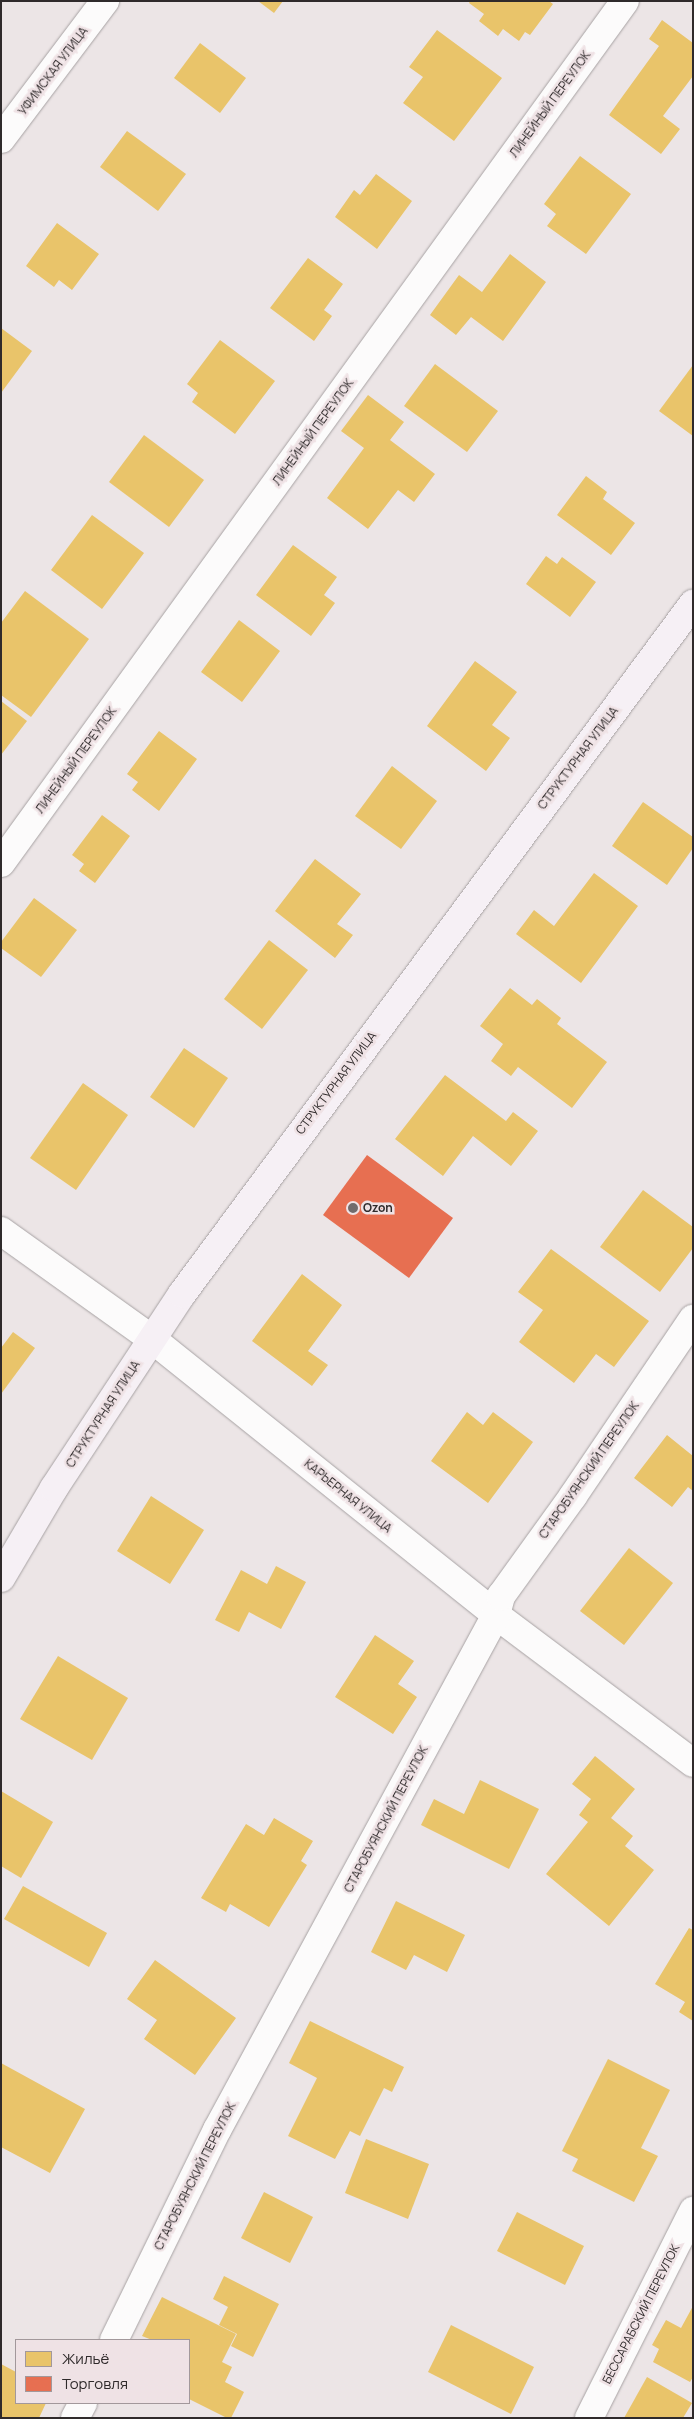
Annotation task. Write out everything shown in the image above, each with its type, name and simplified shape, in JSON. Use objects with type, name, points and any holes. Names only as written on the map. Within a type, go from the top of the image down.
[{"type":"main road","name":"СТРУКТУРНАЯ УЛИЦА","points":[[1,1578],[54,1488],[152,1339],[240,1212],[693,604]]},
{"type":"street","name":"УФИМСКАЯ УЛИЦА","points":[[1,139],[105,1]]},
{"type":"street","name":"ЛИНЕЙНЫЙ ПЕРЕУЛОК","points":[[1,863],[624,1]]},
{"type":"street","name":"КАРЬЕРНАЯ УЛИЦА","points":[[1,1231],[152,1339],[496,1615],[693,1763]]},
{"type":"street","name":"СТАРОБУЯНСКИЙ ПЕРЕУЛОК","points":[[114,2339],[217,2130],[496,1615],[501,1596],[573,1496],[693,1319]]},
{"type":"street","name":"БЕССАРАБСКИЙ ПЕРЕУЛОК","points":[[589,2418],[693,2211]]},
{"type":"street","points":[[75,2418],[82,2404]]},
{"type":"building: Жильё","points":[[258,1],[283,1],[274,13]]},
{"type":"building: Жильё","points":[[470,1],[549,1],[553,4],[530,35],[525,32],[519,41],[503,29],[498,36],[479,21],[484,14],[469,3]]},
{"type":"building: Жильё","points":[[662,20],[693,43],[693,76],[663,116],[680,129],[661,154],[609,115],[659,46],[649,39]]},
{"type":"building: Жильё","points":[[437,30],[502,78],[454,141],[403,103],[423,77],[409,67]]},
{"type":"building: Жильё","points":[[200,43],[246,78],[220,113],[174,78]]},
{"type":"building: Жильё","points":[[127,131],[186,174],[158,211],[100,167]]},
{"type":"building: Жильё","points":[[580,156],[631,194],[586,254],[547,226],[556,214],[544,204]]},
{"type":"building: Жильё","points":[[376,174],[412,201],[377,249],[335,217],[354,190],[360,195]]},
{"type":"building: Жильё","points":[[57,223],[99,254],[72,290],[59,280],[54,287],[26,266]]},
{"type":"building: Жильё","points":[[510,254],[546,282],[503,341],[471,317],[456,335],[430,315],[459,275],[482,292]]},
{"type":"building: Жильё","points":[[308,258],[343,284],[324,310],[332,316],[314,341],[270,308]]},
{"type":"building: Жильё","points":[[1,328],[32,351],[1,393]]},
{"type":"building: Жильё","points":[[220,340],[275,381],[235,434],[192,402],[198,393],[187,384]]},
{"type":"building: Жильё","points":[[435,364],[498,411],[467,452],[404,406]]},
{"type":"building: Жильё","points":[[693,365],[693,436],[659,411]]},
{"type":"building: Жильё","points":[[368,395],[404,422],[390,440],[435,474],[414,502],[398,490],[368,529],[327,498],[364,448],[341,431]]},
{"type":"building: Жильё","points":[[144,435],[204,480],[169,527],[109,482]]},
{"type":"building: Жильё","points":[[586,476],[607,492],[603,499],[635,523],[611,555],[557,515]]},
{"type":"building: Жильё","points":[[92,515],[144,553],[102,609],[51,570]]},
{"type":"building: Жильё","points":[[293,545],[337,577],[324,595],[335,603],[311,636],[256,595]]},
{"type":"building: Жильё","points":[[546,556],[557,564],[562,557],[596,582],[570,617],[526,584]]},
{"type":"building: Жильё","points":[[25,591],[89,639],[31,717],[1,695],[1,623]]},
{"type":"building: Жильё","points":[[239,620],[280,651],[242,702],[201,672]]},
{"type":"building: Жильё","points":[[475,661],[517,692],[492,725],[510,738],[486,771],[427,726]]},
{"type":"building: Жильё","points":[[1,701],[27,721],[1,755]]},
{"type":"building: Жильё","points":[[159,731],[197,759],[159,811],[132,790],[138,782],[127,774]]},
{"type":"building: Жильё","points":[[392,766],[437,801],[401,849],[355,816]]},
{"type":"building: Жильё","points":[[643,802],[693,837],[693,848],[667,885],[612,846]]},
{"type":"building: Жильё","points":[[102,815],[130,836],[95,883],[79,871],[84,864],[72,855]]},
{"type":"building: Жильё","points":[[315,859],[361,894],[337,924],[353,935],[335,958],[275,911]]},
{"type":"building: Жильё","points":[[594,873],[638,906],[581,983],[516,934],[534,910],[554,926]]},
{"type":"building: Жильё","points":[[34,898],[77,930],[41,977],[1,948],[1,942]]},
{"type":"building: Жильё","points":[[269,940],[308,970],[262,1029],[224,999]]},
{"type":"building: Жильё","points":[[510,988],[532,1005],[537,999],[561,1018],[557,1024],[607,1062],[572,1108],[518,1067],[511,1076],[491,1061],[503,1044],[480,1026]]},
{"type":"building: Жильё","points":[[184,1048],[228,1078],[194,1128],[150,1097]]},
{"type":"building: Жильё","points":[[445,1075],[506,1121],[513,1112],[538,1131],[511,1166],[473,1136],[443,1176],[395,1139]]},
{"type":"building: Жильё","points":[[83,1083],[128,1115],[76,1190],[30,1158]]},
{"type":"building: Жильё","points":[[643,1190],[693,1227],[693,1248],[660,1292],[600,1247]]},
{"type":"building: Жильё","points":[[551,1249],[649,1321],[614,1367],[596,1354],[574,1383],[519,1342],[543,1310],[518,1292]]},
{"type":"building: Жильё","points":[[302,1274],[342,1305],[308,1351],[328,1365],[312,1386],[252,1341]]},
{"type":"building: Жильё","points":[[13,1332],[35,1348],[1,1394],[1,1348]]},
{"type":"building: Жильё","points":[[467,1412],[483,1425],[493,1412],[533,1442],[488,1503],[431,1461]]},
{"type":"building: Жильё","points":[[667,1435],[693,1456],[693,1491],[688,1487],[672,1507],[634,1478]]},
{"type":"building: Жильё","points":[[151,1496],[204,1530],[170,1584],[117,1551]]},
{"type":"building: Жильё","points":[[629,1548],[673,1583],[624,1645],[580,1611]]},
{"type":"building: Жильё","points":[[276,1566],[306,1582],[281,1629],[249,1612],[239,1632],[215,1620],[241,1570],[267,1584]]},
{"type":"building: Жильё","points":[[375,1635],[414,1661],[398,1684],[417,1697],[393,1734],[335,1697]]},
{"type":"building: Жильё","points":[[58,1656],[128,1698],[92,1760],[20,1719]]},
{"type":"building: Жильё","points":[[595,1756],[635,1789],[611,1818],[633,1836],[625,1846],[654,1870],[609,1926],[546,1874],[588,1822],[579,1815],[591,1799],[572,1784]]},
{"type":"building: Жильё","points":[[480,1780],[539,1809],[509,1869],[421,1825],[434,1799],[464,1814]]},
{"type":"building: Жильё","points":[[1,1791],[53,1822],[21,1878],[1,1866]]},
{"type":"building: Жильё","points":[[274,1818],[313,1841],[301,1861],[307,1865],[269,1927],[230,1904],[226,1912],[201,1898],[246,1824],[264,1835]]},
{"type":"building: Жильё","points":[[23,1886],[107,1933],[89,1967],[4,1919]]},
{"type":"building: Жильё","points":[[396,1901],[465,1935],[447,1972],[414,1955],[406,1970],[371,1952]]},
{"type":"building: Жильё","points":[[689,1928],[693,1930],[693,2021],[679,2012],[685,2002],[655,1984]]},
{"type":"building: Жильё","points":[[155,1960],[236,2018],[195,2075],[144,2039],[157,2020],[127,1999]]},
{"type":"building: Жильё","points":[[310,2021],[404,2067],[392,2092],[384,2088],[360,2136],[350,2131],[335,2159],[288,2136],[317,2078],[289,2063]]},
{"type":"building: Жильё","points":[[608,2059],[670,2090],[641,2148],[658,2156],[634,2202],[572,2171],[578,2159],[562,2151]]},
{"type":"building: Жильё","points":[[1,2063],[85,2109],[50,2173],[1,2147]]},
{"type":"building: Жильё","points":[[366,2139],[429,2164],[408,2219],[345,2193]]},
{"type":"building: Жильё","points":[[264,2192],[313,2217],[290,2263],[241,2238]]},
{"type":"building: Жильё","points":[[517,2212],[584,2246],[565,2285],[497,2251]]},
{"type":"building: Жильё","points":[[224,2276],[279,2304],[253,2357],[231,2346],[237,2334],[219,2325],[228,2307],[213,2299]]},
{"type":"building: Жильё","points":[[162,2297],[236,2334],[222,2362],[232,2367],[225,2382],[244,2392],[231,2418],[227,2418],[190,2400],[190,2339],[150,2339],[142,2336]]},
{"type":"building: Жильё","points":[[693,2306],[693,2377],[690,2382],[653,2362],[659,2349],[652,2345],[666,2320],[681,2328]]},
{"type":"building: Жильё","points":[[451,2325],[534,2367],[511,2414],[428,2372]]},
{"type":"building: Жильё","points":[[1,2364],[15,2371],[15,2404],[46,2404],[39,2418],[1,2418]]},
{"type":"building: Жильё","points":[[647,2377],[692,2403],[683,2418],[624,2418]]},
{"type":"building: Торговля","points":[[367,1155],[453,1218],[409,1278],[323,1215]]},
{"type":"place","name":"Ozon","points":[[353,1208]]}]
